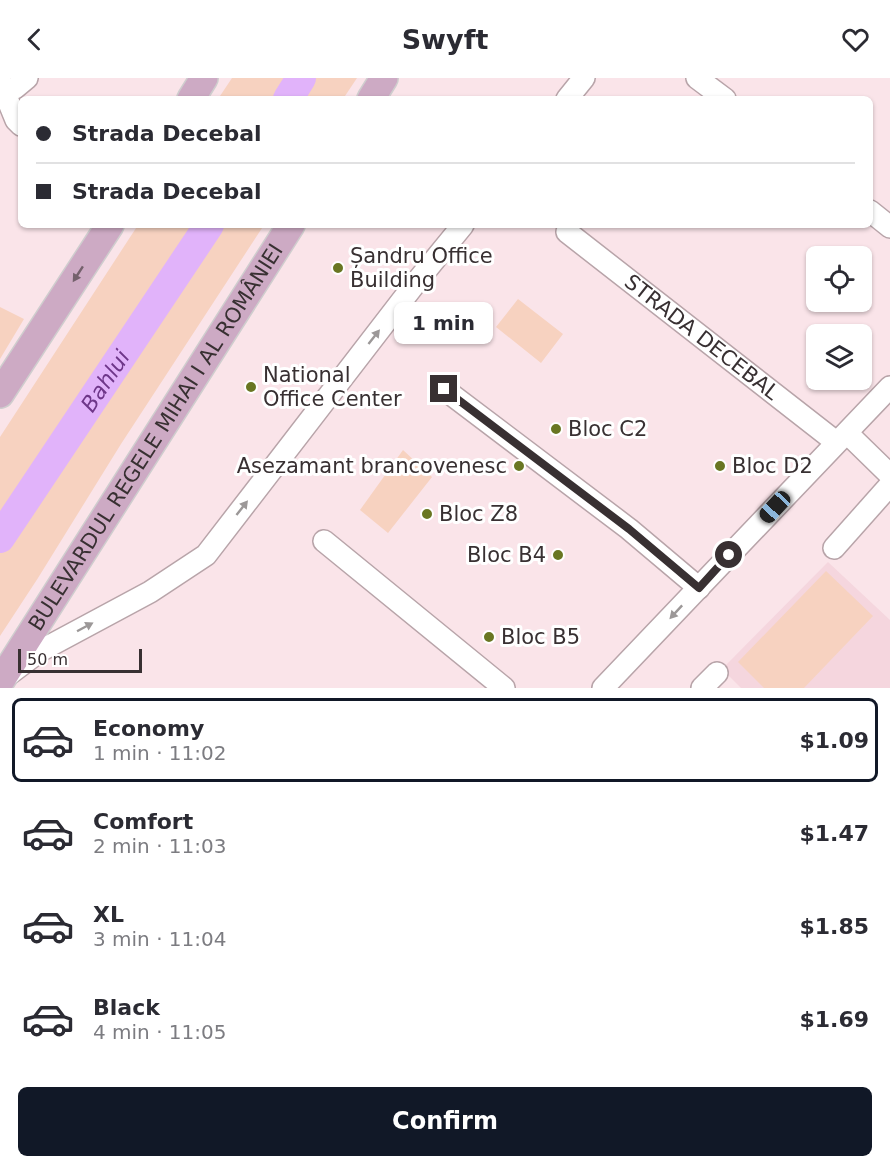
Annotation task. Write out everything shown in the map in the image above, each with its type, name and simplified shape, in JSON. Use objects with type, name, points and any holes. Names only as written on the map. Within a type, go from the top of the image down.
[{"type":"main road","points":[[193,96],[204,78]]},
{"type":"main road","points":[[373,96],[384,78]]},
{"type":"main road","points":[[0,394],[108,228]]},
{"type":"main road","name":"BULEVARDUL REGELE MIHAI I AL ROMÂNIEI","points":[[0,681],[289,228]]},
{"type":"street","points":[[18,122],[1,89],[15,88],[27,78]]},
{"type":"street","points":[[569,96],[584,78]]},
{"type":"street","points":[[697,78],[720,96]]},
{"type":"street","points":[[873,213],[890,227]]},
{"type":"street","points":[[0,681],[40,651],[150,592],[206,555],[461,228]]},
{"type":"street","name":"STRADA DECEBAL","points":[[567,232],[890,475]]},
{"type":"street","points":[[603,688],[890,387]]},
{"type":"street","points":[[444,389],[629,529],[699,588]]},
{"type":"street","points":[[834,548],[890,485]]},
{"type":"street","points":[[324,541],[504,688]]},
{"type":"street","points":[[702,688],[717,673]]},
{"type":"shaded area","points":[[232,78],[357,78],[345,96],[220,96]]},
{"type":"shaded area","points":[[136,228],[262,228],[121,444],[0,636],[0,437]]},
{"type":"shaded area","points":[[518,299],[563,334],[541,363],[496,327]]},
{"type":"shaded area","points":[[0,307],[24,319],[0,359]]},
{"type":"shaded area","points":[[403,450],[432,477],[388,533],[360,510]]},
{"type":"shaded area","points":[[828,562],[890,620],[890,688],[741,688],[722,669]]},
{"type":"shaded area","points":[[826,571],[873,616],[804,688],[764,688],[738,662]]},
{"type":"waterway","name":"Bahlui","points":[[290,96],[301,78]]},
{"type":"waterway","name":"Bahlui","points":[[0,538],[207,228]]},
{"type":"place","name":"Șandru Office Building","points":[[338,268]]},
{"type":"place","name":"National Office Center","points":[[251,387]]},
{"type":"place","name":"Bloc C2","points":[[556,429]]},
{"type":"place","name":"Asezamant brancovenesc","points":[[519,466]]},
{"type":"place","name":"Bloc D2","points":[[720,466]]},
{"type":"place","name":"Bloc Z8","points":[[427,514]]},
{"type":"place","name":"Bloc B4","points":[[558,555]]},
{"type":"place","name":"Bloc B5","points":[[489,637]]},
{"type":"route","points":[[444,389],[629,529],[699,588],[729,555]]}]
